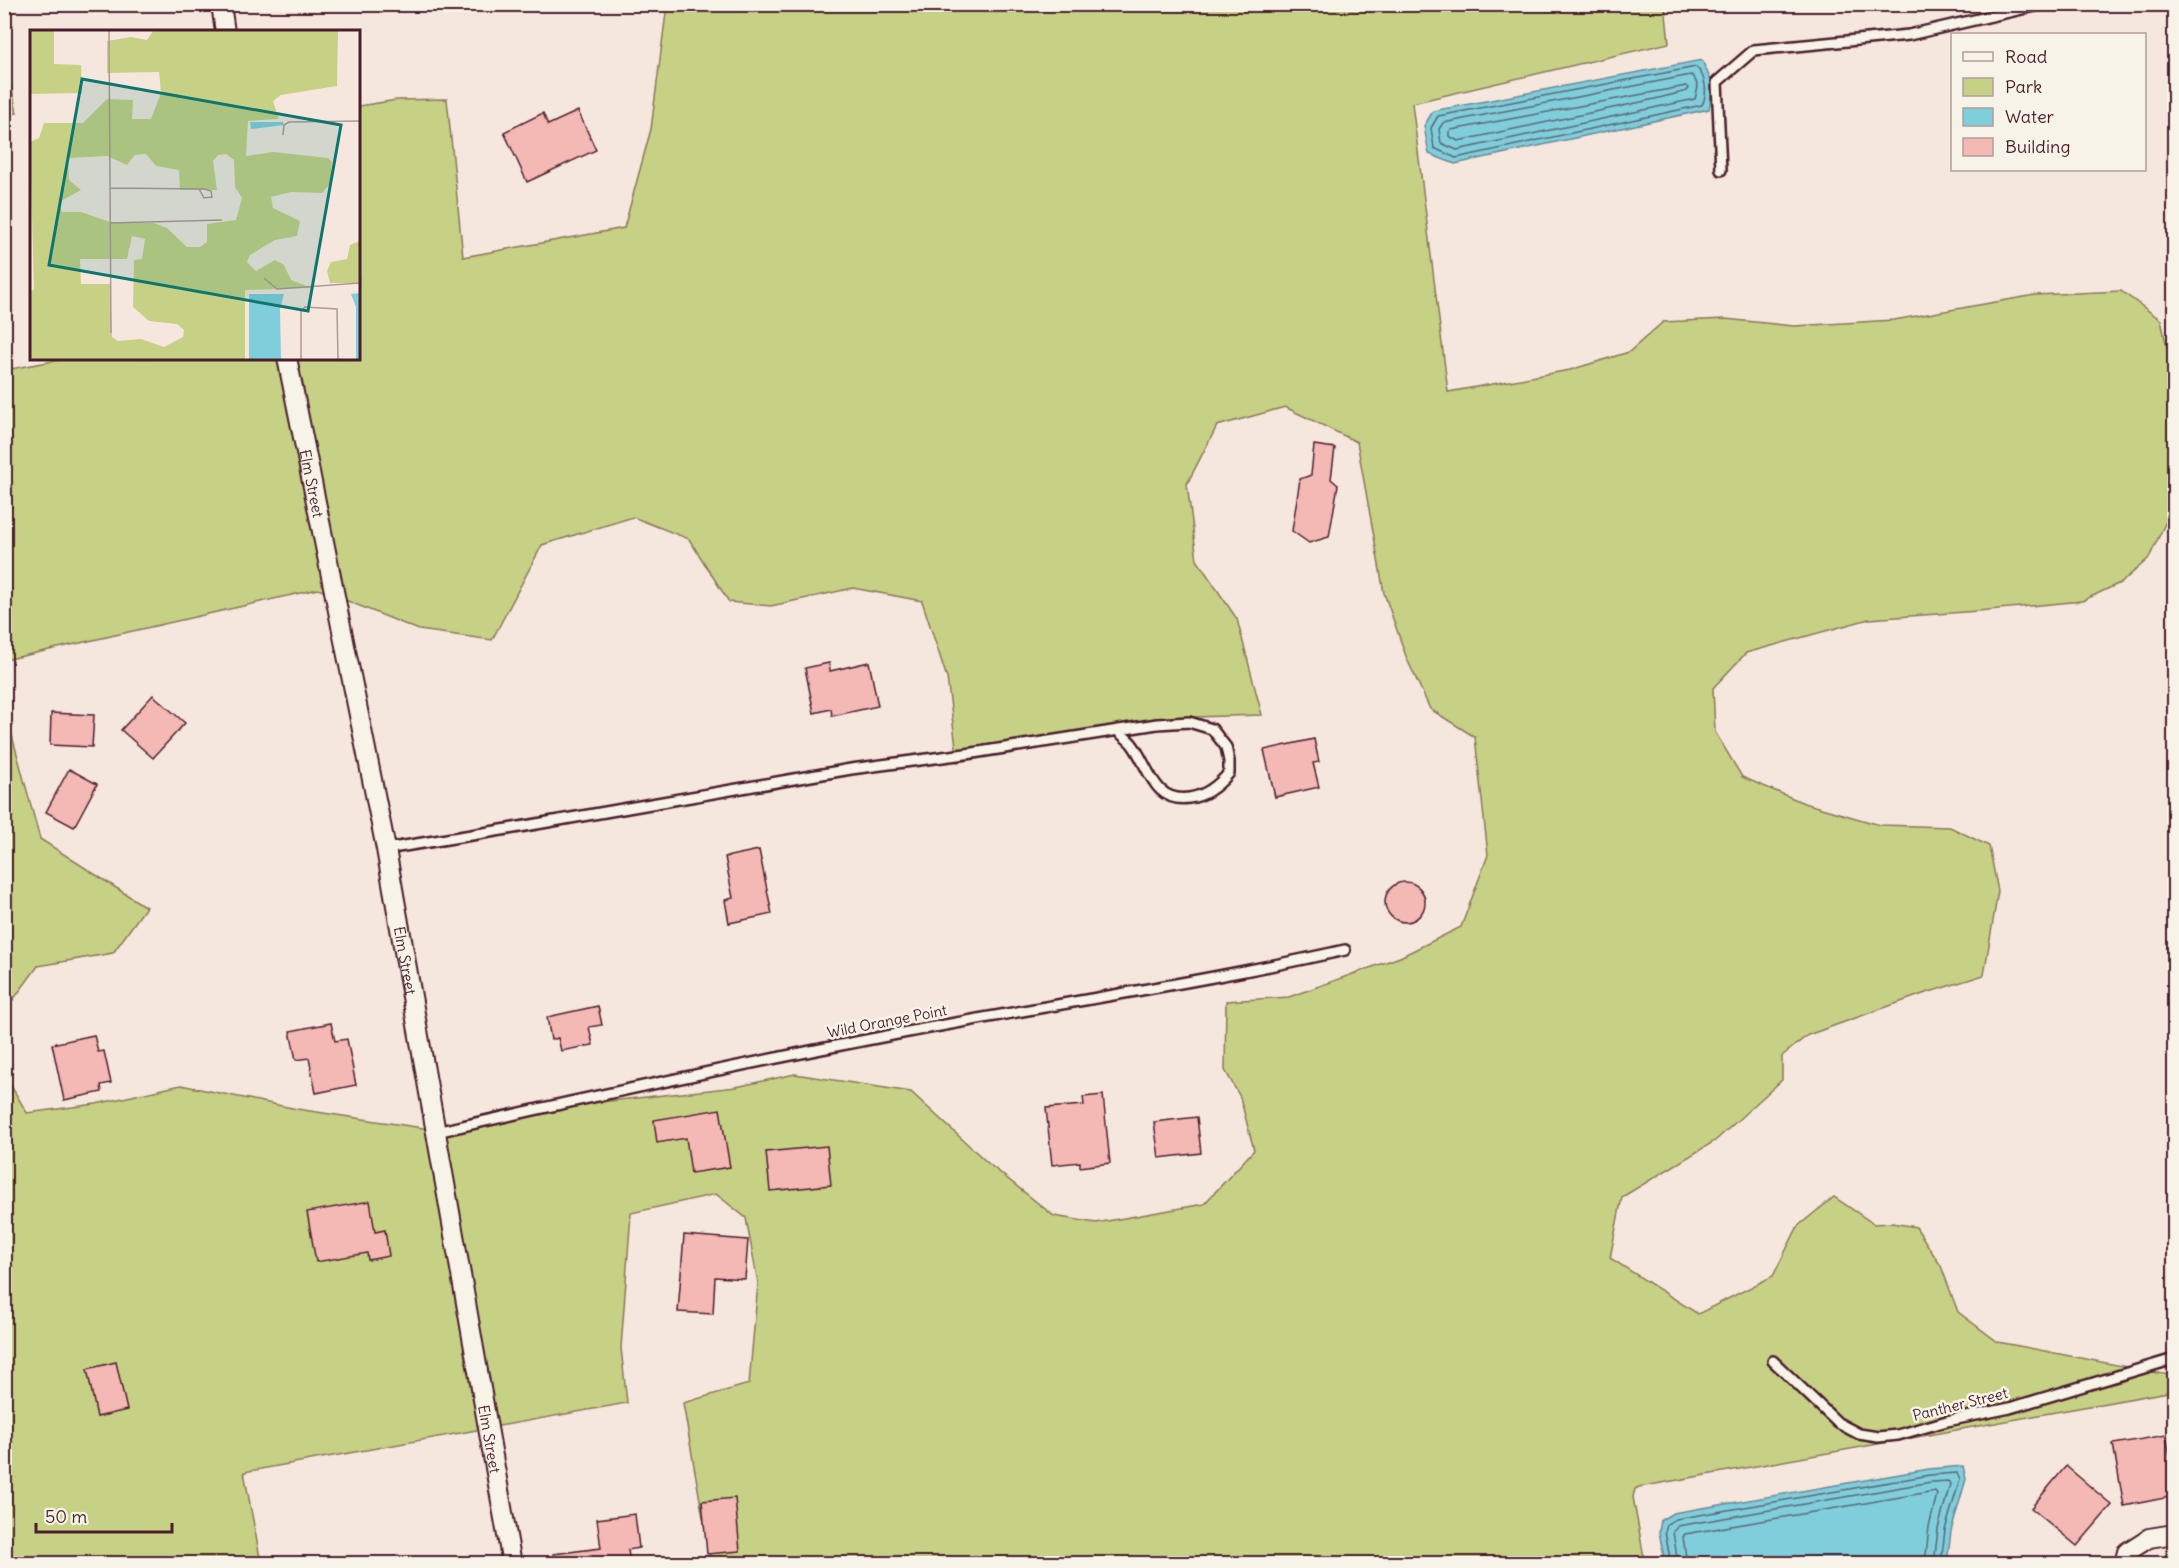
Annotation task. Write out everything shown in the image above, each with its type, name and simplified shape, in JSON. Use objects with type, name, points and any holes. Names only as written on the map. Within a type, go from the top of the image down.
[{"type":"street","points":[[221,4],[225,30]]},
{"type":"street","name":"Elm Street","points":[[287,360],[386,849],[512,1563]]},
{"type":"street","points":[[2124,1563],[2127,1552],[2149,1538],[2175,1534]]},
{"type":"lane","points":[[1720,170],[1717,82],[1754,50],[1909,35],[2044,4]]},
{"type":"lane","points":[[386,849],[851,769],[1157,724],[1189,722],[1212,729],[1226,747],[1229,761],[1228,773],[1212,790],[1192,798],[1179,799],[1167,796],[1155,785],[1132,743],[1118,731]]},
{"type":"lane","name":"Wild Orange Point","points":[[436,1132],[652,1083],[954,1023],[1276,966],[1345,950]]},
{"type":"lane","name":"Panther Street","points":[[1773,1361],[1838,1424],[1859,1434],[1878,1437],[1898,1435],[1947,1421],[2010,1408],[2175,1359]]},
{"type":"green space","points":[[667,5],[1665,5],[1669,43],[1412,103],[1448,392],[1570,370],[1629,352],[1663,322],[1725,319],[1794,326],[1894,320],[2035,295],[2121,291],[2161,320],[2174,380],[2174,504],[2149,558],[2122,582],[2082,601],[1869,619],[1746,653],[1713,688],[1715,732],[1742,777],[1804,803],[1880,825],[1950,827],[1989,846],[1998,891],[1984,975],[1808,1035],[1782,1056],[1782,1080],[1715,1141],[1622,1197],[1610,1258],[1698,1314],[1773,1276],[1798,1226],[1834,1197],[1874,1224],[1892,1223],[1916,1227],[1941,1266],[1958,1312],[1998,1342],[2174,1376],[2173,1391],[1639,1487],[1635,1489],[1633,1497],[1645,1563],[711,1563],[683,1403],[749,1384],[758,1283],[746,1218],[716,1194],[631,1213],[621,1348],[627,1403],[244,1472],[261,1563],[5,1563],[4,1074],[27,1113],[96,1104],[181,1085],[297,1109],[436,1130],[574,1105],[736,1087],[795,1074],[911,1092],[989,1164],[1054,1216],[1096,1223],[1204,1204],[1254,1150],[1240,1097],[1225,1070],[1226,1001],[1289,997],[1400,957],[1461,927],[1488,855],[1475,737],[1430,709],[1407,659],[1384,593],[1357,442],[1285,407],[1217,426],[1187,484],[1197,560],[1237,619],[1262,715],[1157,718],[958,762],[947,678],[922,601],[853,588],[771,606],[729,602],[689,539],[633,517],[542,545],[492,640],[419,630],[318,589],[5,660],[5,370],[58,360],[360,360],[360,106],[397,100],[447,99],[463,257],[624,228],[651,129]]},
{"type":"green space","points":[[4,54],[17,113],[5,116],[4,116]]},
{"type":"green space","points":[[4,706],[40,839],[146,907],[113,953],[38,966],[5,1011]]},
{"type":"water","points":[[1702,60],[1713,85],[1709,109],[1455,164],[1429,154],[1424,126],[1433,111]]},
{"type":"water","points":[[1963,1466],[1966,1479],[1951,1531],[1947,1563],[1665,1563],[1659,1532],[1661,1520],[1673,1513],[1929,1469]]},
{"type":"building","points":[[578,111],[596,150],[527,182],[504,132],[543,113],[548,125]]},
{"type":"building","points":[[1314,445],[1335,448],[1331,479],[1338,485],[1329,537],[1309,543],[1292,531],[1300,479],[1311,475]]},
{"type":"building","points":[[869,662],[878,706],[832,716],[831,709],[814,713],[805,668],[829,663],[830,671]]},
{"type":"building","points":[[153,695],[185,723],[153,758],[121,730]]},
{"type":"building","points":[[51,713],[94,715],[92,747],[50,745]]},
{"type":"building","points":[[1314,739],[1319,762],[1313,763],[1319,787],[1275,797],[1264,750]]},
{"type":"building","points":[[69,769],[97,784],[74,827],[46,812]]},
{"type":"building","points":[[759,850],[772,914],[729,923],[725,900],[733,898],[725,857]]},
{"type":"building","points":[[1405,882],[1419,888],[1425,902],[1419,916],[1405,922],[1391,916],[1385,902],[1391,888]]},
{"type":"building","points":[[598,1006],[602,1025],[589,1027],[593,1045],[561,1051],[558,1038],[551,1040],[547,1017]]},
{"type":"building","points":[[331,1023],[335,1041],[347,1039],[356,1085],[316,1093],[309,1058],[296,1060],[290,1031]]},
{"type":"building","points":[[94,1035],[98,1052],[104,1051],[111,1083],[101,1085],[102,1092],[64,1100],[52,1044]]},
{"type":"building","points":[[1103,1095],[1110,1163],[1080,1167],[1080,1162],[1052,1165],[1046,1108],[1084,1105],[1083,1097]]},
{"type":"building","points":[[720,1109],[730,1167],[691,1173],[686,1138],[657,1143],[654,1120]]},
{"type":"building","points":[[1197,1117],[1201,1153],[1159,1158],[1154,1122]]},
{"type":"building","points":[[827,1146],[831,1185],[770,1191],[766,1152]]},
{"type":"building","points":[[370,1201],[375,1232],[385,1230],[389,1256],[368,1260],[367,1253],[316,1262],[307,1212]]},
{"type":"building","points":[[684,1235],[748,1240],[745,1279],[715,1277],[713,1314],[678,1312]]},
{"type":"building","points":[[116,1362],[127,1410],[97,1417],[87,1369]]},
{"type":"building","points":[[2166,1435],[2175,1483],[2175,1496],[2124,1506],[2113,1444]]},
{"type":"building","points":[[2066,1466],[2112,1505],[2077,1546],[2031,1508]]},
{"type":"building","points":[[735,1498],[740,1551],[707,1554],[702,1501]]},
{"type":"building","points":[[635,1514],[639,1548],[628,1550],[630,1563],[554,1563],[553,1554],[601,1548],[597,1519]]}]
